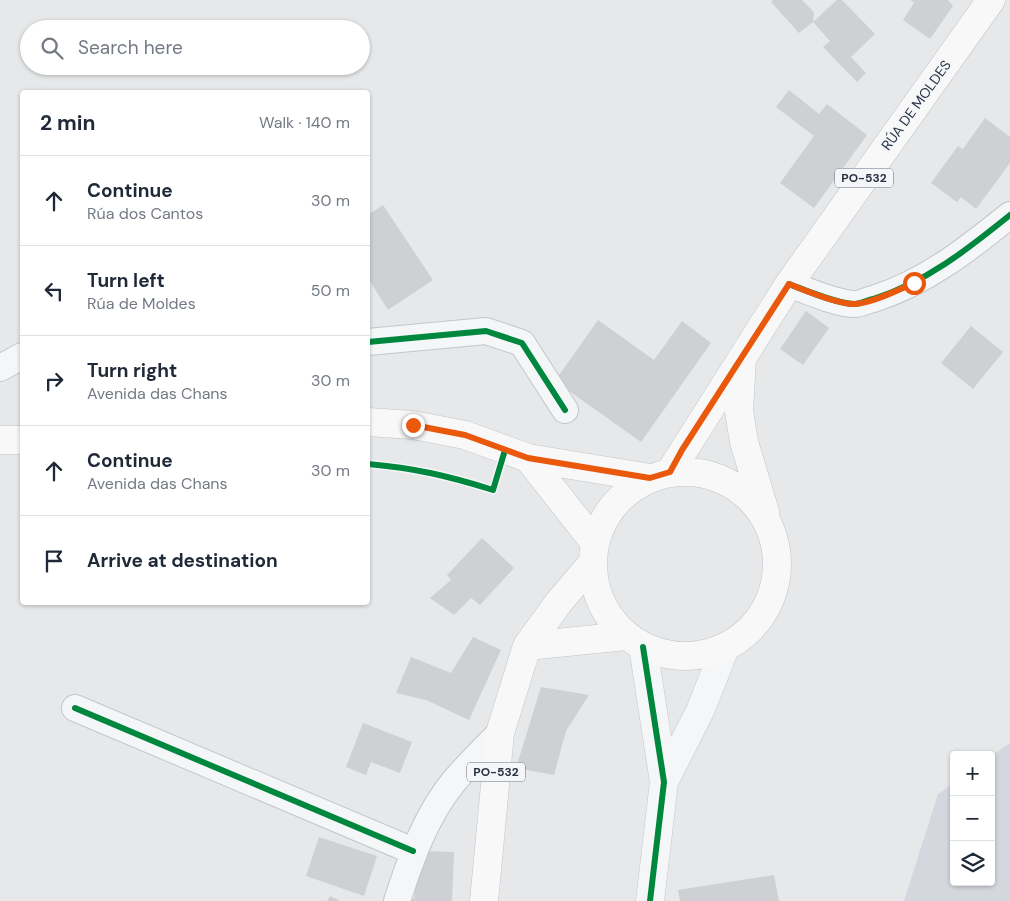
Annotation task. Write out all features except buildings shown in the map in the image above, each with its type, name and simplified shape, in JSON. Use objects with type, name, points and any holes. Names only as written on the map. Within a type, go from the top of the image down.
[{"type":"main road","name":"RÚA DE MOLDES","points":[[660,475],[682,450],[789,284],[991,0]]},
{"type":"main road","name":"RÚA DE MOLDES","points":[[635,641],[670,655],[698,656],[725,648],[747,633],[753,626],[764,612],[775,587],[778,559],[772,532],[751,471],[744,442],[740,411],[742,359]]},
{"type":"main road","points":[[370,422],[413,425],[465,435],[516,454],[660,475]]},
{"type":"main road","points":[[0,440],[20,440]]},
{"type":"main road","points":[[516,454],[594,552],[595,585],[606,613],[635,641]]},
{"type":"main road","name":"RÚA DE MOLDES","points":[[660,475],[702,473],[732,484],[756,505],[772,532]]},
{"type":"main road","points":[[527,646],[594,552],[603,522],[616,502],[632,488],[660,475]]},
{"type":"main road","points":[[527,646],[635,641]]},
{"type":"main road","name":"PO-532","points":[[484,901],[500,733],[527,646]]},
{"type":"street","points":[[789,284],[817,295],[855,304],[914,283],[971,247],[1010,215]]},
{"type":"street","points":[[370,342],[486,331],[522,343],[565,410]]},
{"type":"street","points":[[0,368],[20,357]]},
{"type":"street","points":[[635,641],[664,782],[650,901]]},
{"type":"street","points":[[664,782],[700,711],[725,648]]},
{"type":"street","points":[[75,708],[413,851]]},
{"type":"street","points":[[397,901],[413,851],[435,810],[454,781],[500,733]]},
{"type":"shaded area","points":[[1010,743],[1010,901],[904,901],[938,794],[950,786],[950,886],[995,886],[995,753]]},
{"type":"cycle path","points":[[789,284],[839,302],[862,303],[910,284],[945,264],[1010,215]]},
{"type":"cycle path","points":[[370,342],[486,331],[522,343],[565,410]]},
{"type":"cycle path","points":[[370,464],[431,473],[493,490],[505,450]]},
{"type":"cycle path","points":[[643,647],[664,782],[650,901]]},
{"type":"cycle path","points":[[75,708],[413,851]]},
{"type":"route","points":[[413,425],[465,435],[528,458],[650,478],[670,472],[682,450],[789,284],[817,295],[855,304],[891,293],[914,283]]}]
